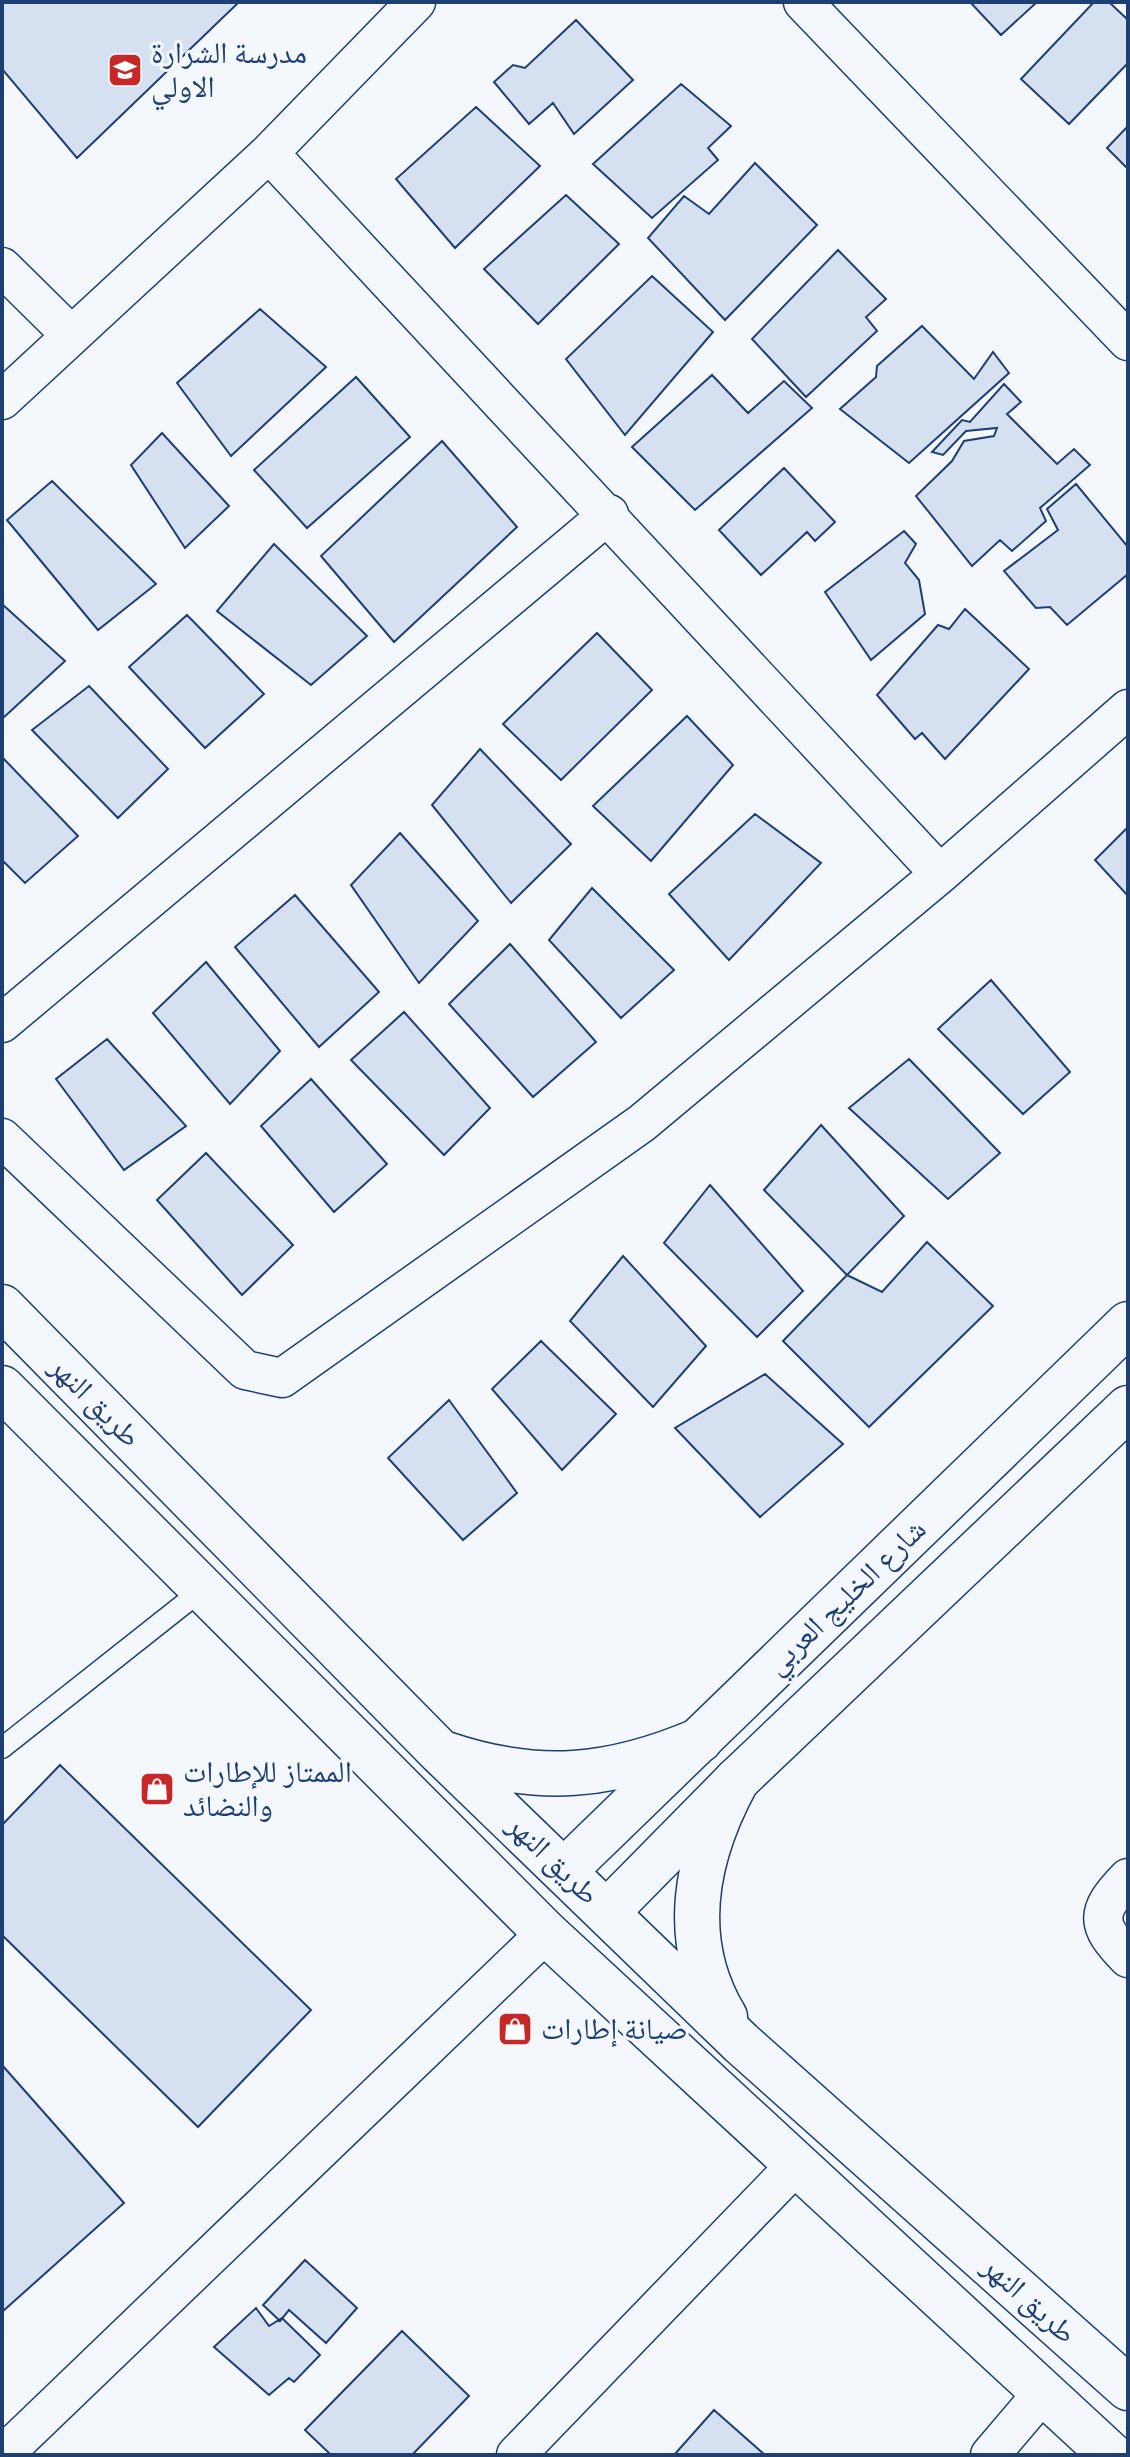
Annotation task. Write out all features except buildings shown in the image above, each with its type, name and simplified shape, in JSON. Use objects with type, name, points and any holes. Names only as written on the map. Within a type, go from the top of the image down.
[{"type":"main road","name":"طريق النهر","points":[[2,1307],[440,1752],[741,2043],[1128,2388]]},
{"type":"main road","name":"شارع الخليج العربي","points":[[564,1871],[1128,1324]]},
{"type":"main road","name":"طريق النهر","points":[[2,1388],[546,1933],[1111,2455]]},
{"type":"main road","name":"شارع الخليج العربي","points":[[607,1912],[737,1780],[1128,1408]]},
{"type":"main road","points":[[440,1752],[497,1769],[571,1775],[616,1769],[659,1758],[700,1740]]},
{"type":"main road","points":[[737,1780],[715,1821],[701,1866],[696,1913],[702,1959],[717,2003],[741,2043]]},
{"type":"street","points":[[2,400],[269,153],[416,2]]},
{"type":"street","points":[[803,2],[1128,341]]},
{"type":"street","points":[[269,153],[609,514],[940,874]]},
{"type":"street","points":[[2,267],[71,335]]},
{"type":"street","points":[[2,1023],[609,514]]},
{"type":"street","points":[[2,1138],[245,1370],[282,1378],[610,1148],[940,874],[1128,709]]},
{"type":"street","points":[[1128,1878],[1114,1892],[1103,1923],[1105,1935],[1128,1958]]},
{"type":"street","points":[[3,2455],[546,1933]]},
{"type":"street","points":[[516,2455],[796,2165]]},
{"type":"street","points":[[990,2455],[1042,2394]]},
{"type":"lane","points":[[2,1748],[203,1589]]},
{"type":"place","name":"مدرسة الشرارة الاولي","points":[[125,70]]},
{"type":"place","name":"الممتاز للإطارات والنضائد","points":[[157,1789]]},
{"type":"place","name":"صيانة إطارات","points":[[515,2029]]}]
